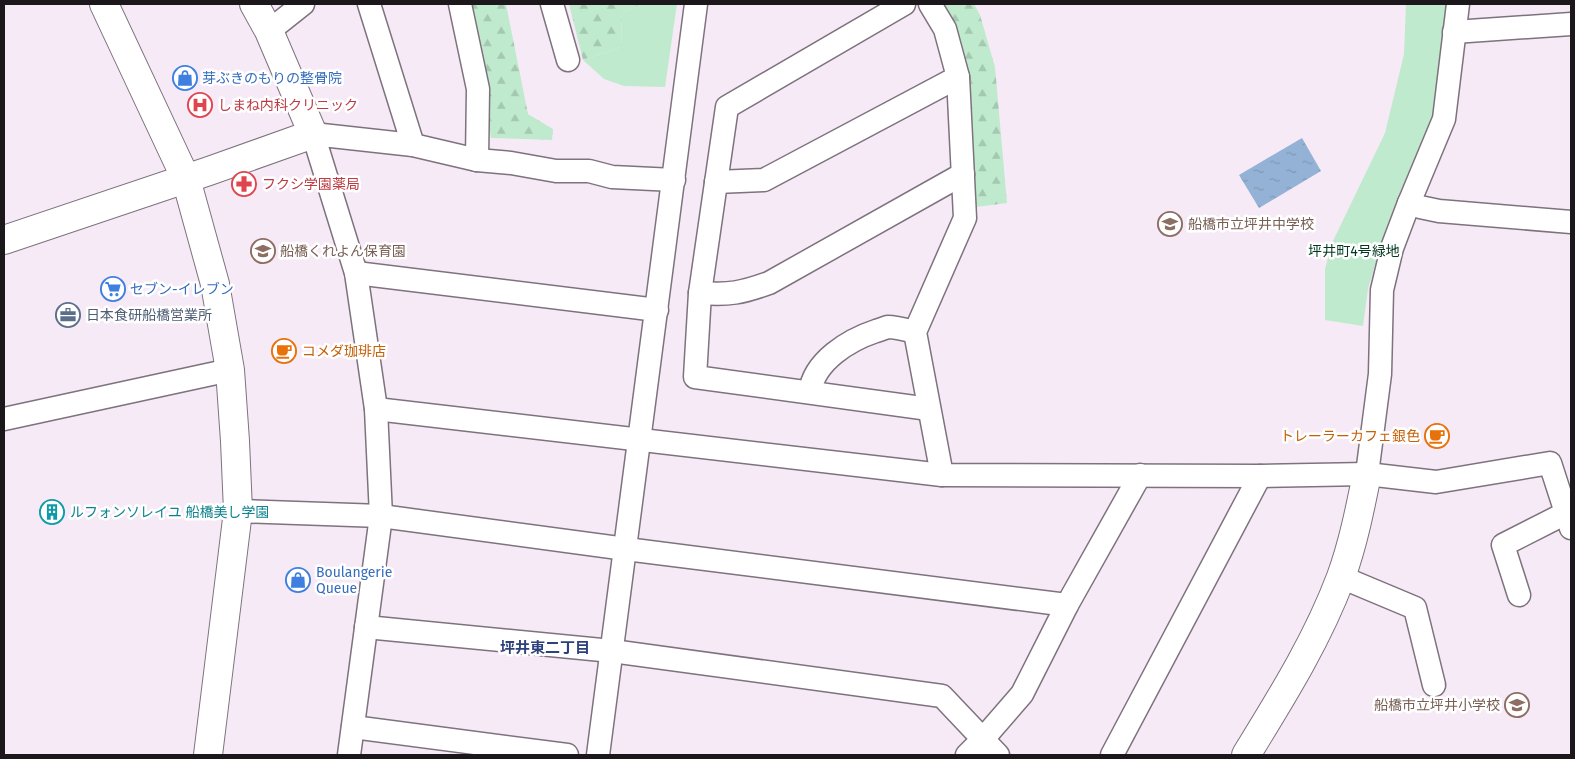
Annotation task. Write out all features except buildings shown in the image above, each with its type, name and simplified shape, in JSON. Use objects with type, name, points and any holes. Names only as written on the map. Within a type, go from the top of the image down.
[{"type":"street","points":[[104,4],[186,179],[216,284],[230,370],[238,511],[208,755]]},
{"type":"street","points":[[254,4],[269,31],[313,134],[356,273],[376,409],[382,516],[349,755]]},
{"type":"street","points":[[269,31],[303,4]]},
{"type":"street","points":[[369,4],[413,145]]},
{"type":"street","points":[[460,4],[478,89],[477,160]]},
{"type":"street","points":[[552,4],[568,60]]},
{"type":"street","points":[[598,755],[696,4]]},
{"type":"street","points":[[904,4],[727,107],[700,293],[695,377],[929,409]]},
{"type":"street","points":[[930,4],[945,29],[958,77],[965,218],[915,332],[942,475]]},
{"type":"street","points":[[1246,755],[1301,663],[1341,577],[1358,522],[1367,474],[1380,374],[1382,290],[1392,248],[1444,119],[1458,4]]},
{"type":"street","points":[[1454,32],[1571,24]]},
{"type":"street","points":[[716,182],[764,180],[958,77]]},
{"type":"street","points":[[4,240],[313,134],[413,145],[477,160],[512,163],[556,171],[589,171],[612,177],[674,180]]},
{"type":"street","points":[[700,293],[728,294],[746,291],[769,283],[963,174]]},
{"type":"street","points":[[1409,203],[1439,211],[1571,222]]},
{"type":"street","points":[[356,273],[657,310]]},
{"type":"street","points":[[810,392],[811,383],[827,360],[853,341],[887,327],[915,332]]},
{"type":"street","points":[[4,419],[230,370]]},
{"type":"street","points":[[376,409],[640,438],[942,475],[1260,476],[1367,474],[1436,482],[1550,463],[1569,520],[1503,545],[1519,595]]},
{"type":"street","points":[[967,755],[991,747],[1022,694],[1067,605],[1140,475]]},
{"type":"street","points":[[1112,755],[1260,476]]},
{"type":"street","points":[[238,511],[382,516],[1067,605]]},
{"type":"street","points":[[1341,577],[1414,608],[1434,685]]},
{"type":"street","points":[[366,627],[612,650],[942,696],[991,747]]},
{"type":"street","points":[[353,727],[566,755]]},
{"type":"green space","points":[[467,4],[506,4],[528,114],[553,129],[552,140],[491,138],[482,77]]},
{"type":"green space","points":[[569,4],[640,4],[622,12],[621,47],[583,60]]},
{"type":"green space","points":[[640,4],[677,4],[665,87],[624,86],[604,79],[583,60],[621,47],[622,12]]},
{"type":"green space","points":[[943,4],[974,4],[980,15],[995,67],[1007,203],[976,207],[968,73],[950,15]]},
{"type":"green space","name":"坪井町4号緑地","points":[[1406,4],[1446,4],[1439,83],[1434,113],[1398,197],[1381,244],[1368,289],[1363,326],[1325,320],[1325,269],[1332,243],[1385,133],[1404,54]]},
{"type":"water","points":[[1302,138],[1321,171],[1259,208],[1239,175]]},
{"type":"place","name":"芽ぶきのもりの整骨院","points":[[185,78]]},
{"type":"place","name":"しまね内科クリニック","points":[[200,105]]},
{"type":"place","name":"フクシ学園薬局","points":[[244,184]]},
{"type":"place","name":"船橋市立坪井中学校","points":[[1170,224]]},
{"type":"place","name":"船橋くれよん保育園","points":[[263,251]]},
{"type":"place","name":"セブン-イレブン","points":[[113,289]]},
{"type":"place","name":"日本食研船橋営業所","points":[[68,315]]},
{"type":"place","name":"コメダ珈琲店","points":[[284,351]]},
{"type":"place","name":"トレーラーカフェ銀色","points":[[1437,436]]},
{"type":"place","name":"ルフォンソレイユ 船橋美し学園","points":[[52,512]]},
{"type":"place","name":"Boulangerie Queue","points":[[298,580]]},
{"type":"place","name":"船橋市立坪井小学校","points":[[1517,705]]},
{"type":"district","name":"坪井東二丁目","points":[[545,648]]}]
